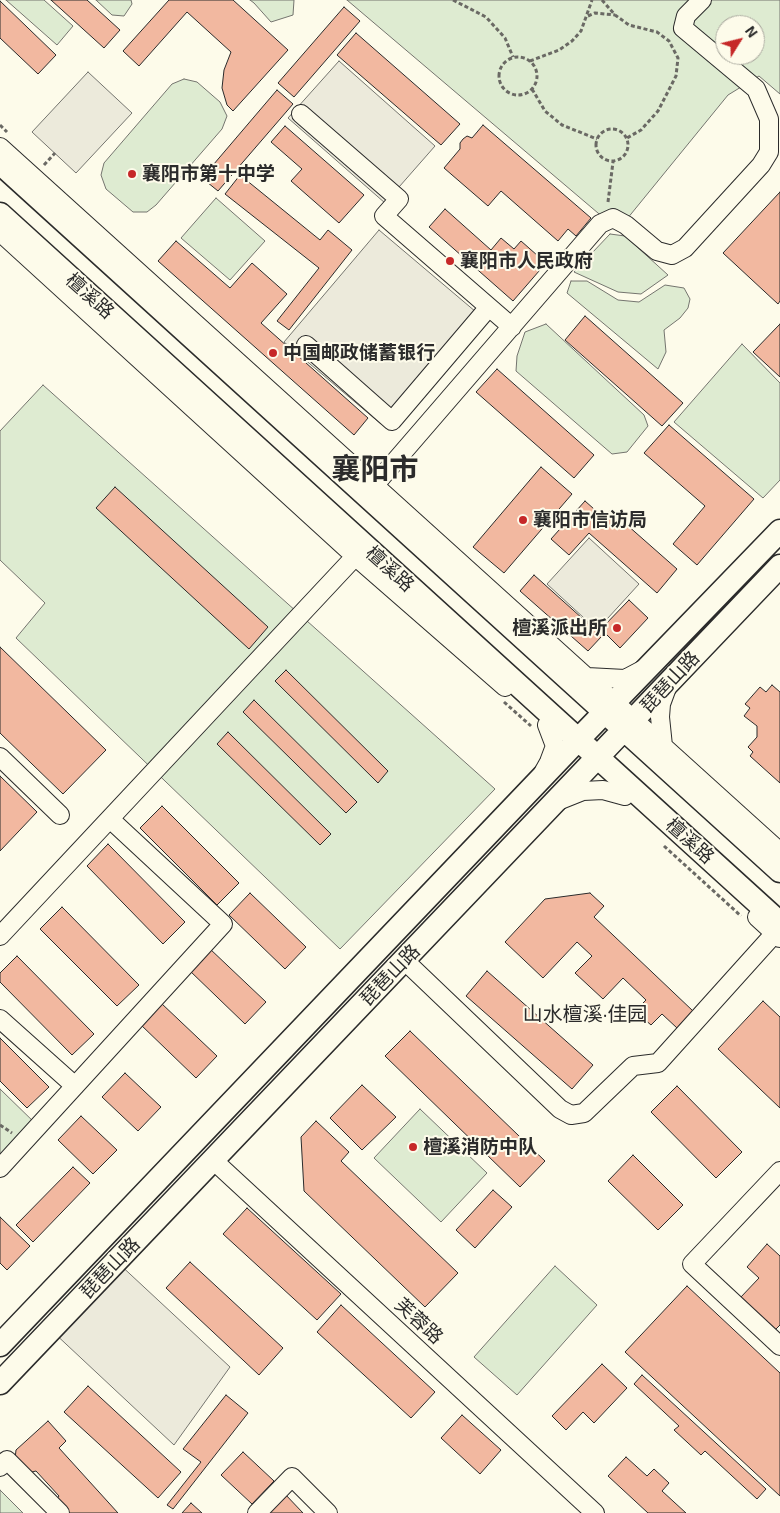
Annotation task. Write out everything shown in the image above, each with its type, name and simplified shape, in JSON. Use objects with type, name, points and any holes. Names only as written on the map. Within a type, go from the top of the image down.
[{"type":"main road","name":"檀溪路","points":[[0,162],[370,490],[610,707],[780,871]]},
{"type":"main road","name":"檀溪路","points":[[0,214],[360,551],[575,743],[778,931]]},
{"type":"main road","name":"琵琶山路","points":[[0,1345],[780,531]]},
{"type":"main road","name":"琵琶山路","points":[[0,1383],[780,566]]},
{"type":"street","points":[[370,490],[600,224],[613,218],[626,225],[657,251],[672,255],[685,248],[761,165],[769,152],[769,119],[756,89],[683,28],[686,16],[702,0]]},
{"type":"street","points":[[301,114],[399,199],[384,216],[512,327]]},
{"type":"street","points":[[0,147],[370,490],[587,677],[610,707]]},
{"type":"street","points":[[0,232],[360,551],[547,724],[575,743]]},
{"type":"street","points":[[306,345],[392,421],[489,307]]},
{"type":"street","points":[[0,936],[360,551]]},
{"type":"street","points":[[587,677],[625,678],[649,666]]},
{"type":"street","points":[[663,746],[660,717],[661,704],[669,682]]},
{"type":"street","points":[[539,781],[549,762],[554,746],[547,724]]},
{"type":"street","points":[[629,725],[663,746],[780,852]]},
{"type":"street","points":[[0,757],[60,815]]},
{"type":"street","points":[[404,960],[560,1108],[571,1115],[584,1113],[633,1066],[658,1062],[778,931],[625,796],[594,761]]},
{"type":"street","points":[[555,802],[583,791],[603,790],[625,796]]},
{"type":"street","points":[[0,1168],[223,924],[110,819]]},
{"type":"street","points":[[0,1019],[75,1086]]},
{"type":"street","name":"芙蓉路","points":[[213,1160],[595,1513]]},
{"type":"street","points":[[780,1171],[692,1264],[780,1346]]},
{"type":"street","points":[[0,1467],[7,1460],[60,1513]]},
{"type":"street","points":[[257,1513],[292,1477],[328,1513]]},
{"type":"path","points":[[453,0],[486,16],[505,38],[513,57]]},
{"type":"path","points":[[530,61],[559,50],[572,41],[582,31],[592,0]]},
{"type":"path","points":[[602,0],[615,15],[629,25],[657,32],[669,41],[678,58],[676,76],[658,111],[641,130],[627,138]]},
{"type":"path","points":[[587,17],[595,13],[615,15]]},
{"type":"path","points":[[519,56],[530,61],[535,66],[538,78],[532,89],[522,95],[509,93],[500,83],[499,77],[502,64],[513,57],[519,56]]},
{"type":"path","points":[[532,89],[545,111],[562,126],[597,139]]},
{"type":"path","points":[[615,129],[627,138],[629,144],[626,154],[618,161],[613,162],[602,158],[599,154],[596,146],[597,139],[604,131],[615,129]]},
{"type":"path","points":[[44,164],[55,153]]},
{"type":"path","points":[[600,224],[608,200],[613,162]]},
{"type":"green space","points":[[6,0],[44,0],[73,26],[57,45]]},
{"type":"green space","points":[[96,0],[131,0],[132,4],[124,16],[112,15]]},
{"type":"green space","points":[[250,0],[294,0],[293,15],[271,22]]},
{"type":"green space","points":[[347,0],[780,0],[780,94],[759,76],[728,95],[618,230]]},
{"type":"green space","points":[[184,79],[197,82],[220,102],[227,116],[222,129],[156,205],[147,212],[133,212],[106,189],[101,175],[104,163],[172,84]]},
{"type":"green space","points":[[216,198],[265,241],[230,280],[181,238]]},
{"type":"green space","points":[[610,234],[625,236],[668,275],[641,294],[618,292],[574,272]]},
{"type":"green space","points":[[571,281],[587,281],[618,300],[639,302],[665,285],[684,288],[690,299],[688,308],[680,318],[664,330],[666,352],[658,369],[567,293]]},
{"type":"green space","points":[[546,324],[644,415],[648,426],[627,452],[612,454],[516,371],[517,356],[525,332]]},
{"type":"green space","points":[[742,344],[780,383],[780,480],[763,498],[674,422]]},
{"type":"green space","points":[[43,385],[495,789],[340,949],[16,638],[45,603],[0,560],[0,431]]},
{"type":"green space","points":[[0,1089],[38,1126],[0,1168]]},
{"type":"green space","points":[[420,1109],[487,1173],[441,1222],[374,1158]]},
{"type":"green space","points":[[555,1266],[597,1305],[517,1395],[474,1357]]},
{"type":"green space","points":[[0,1490],[23,1513],[0,1513]]},
{"type":"shaded area","points":[[339,61],[435,146],[385,203],[288,118]]},
{"type":"shaded area","points":[[88,72],[132,113],[76,173],[32,132]]},
{"type":"shaded area","points":[[379,230],[476,312],[381,424],[284,342]]},
{"type":"shaded area","points":[[589,538],[639,584],[597,630],[547,584]]},
{"type":"shaded area","points":[[116,1261],[230,1367],[174,1445],[51,1330]]},
{"type":"building","points":[[51,0],[87,0],[120,30],[104,48]]},
{"type":"building","points":[[169,0],[233,0],[288,50],[233,111],[227,105],[222,88],[224,70],[231,52],[187,12],[139,66],[123,51]]},
{"type":"building","points":[[0,1],[56,55],[38,74],[0,38]]},
{"type":"building","points":[[344,7],[360,21],[294,97],[278,83]]},
{"type":"building","points":[[356,33],[460,124],[441,145],[337,55]]},
{"type":"building","points":[[277,90],[293,104],[218,191],[202,178]]},
{"type":"building","points":[[483,125],[591,218],[576,236],[568,229],[558,241],[501,191],[488,206],[444,168],[460,149],[460,143],[463,139],[467,136],[472,138]]},
{"type":"building","points":[[285,126],[364,195],[339,223],[291,181],[302,169],[271,142]]},
{"type":"building","points":[[240,175],[320,240],[328,230],[352,250],[289,330],[277,321],[319,268],[225,194]]},
{"type":"building","points":[[780,192],[780,301],[778,304],[723,253]]},
{"type":"building","points":[[445,209],[491,250],[501,238],[514,249],[521,241],[546,263],[513,301],[429,227]]},
{"type":"building","points":[[176,241],[230,288],[252,263],[287,294],[261,323],[368,418],[354,435],[158,261]]},
{"type":"building","points":[[585,316],[683,403],[662,426],[565,340]]},
{"type":"building","points":[[780,324],[780,377],[753,352]]},
{"type":"building","points":[[497,369],[594,455],[574,478],[476,392]]},
{"type":"building","points":[[669,425],[754,499],[697,565],[673,544],[705,506],[644,453]]},
{"type":"building","name":"襄阳市信访局","points":[[541,467],[572,494],[504,573],[473,547]]},
{"type":"building","points":[[115,487],[268,627],[249,649],[96,508]]},
{"type":"building","points":[[585,501],[603,517],[610,510],[677,569],[657,593],[589,533],[569,555],[551,539]]},
{"type":"building","points":[[534,575],[602,636],[588,651],[520,591]]},
{"type":"building","points":[[629,600],[648,618],[620,648],[601,629]]},
{"type":"building","points":[[0,647],[106,750],[63,794],[0,733]]},
{"type":"building","points":[[286,670],[388,771],[378,783],[275,681]]},
{"type":"building","points":[[772,685],[780,692],[780,783],[750,756],[753,752],[748,747],[757,737],[757,726],[744,716],[750,708],[745,704],[760,687],[766,692]]},
{"type":"building","points":[[254,700],[357,802],[346,813],[243,712]]},
{"type":"building","points":[[228,732],[331,834],[320,845],[217,744]]},
{"type":"building","points":[[0,776],[37,812],[0,851]]},
{"type":"building","points":[[162,806],[239,883],[217,905],[140,828]]},
{"type":"building","points":[[108,844],[185,922],[163,944],[87,866]]},
{"type":"building","points":[[250,893],[306,947],[285,969],[229,915]]},
{"type":"building","points":[[590,893],[604,906],[594,917],[693,1011],[677,1028],[662,1014],[651,1025],[635,1011],[646,1000],[623,978],[603,999],[575,973],[592,956],[577,942],[543,978],[505,942],[545,899]]},
{"type":"building","points":[[62,907],[139,985],[117,1006],[40,929]]},
{"type":"building","points":[[209,948],[266,1002],[245,1024],[189,970]]},
{"type":"building","points":[[17,956],[94,1034],[72,1055],[0,982],[0,973]]},
{"type":"building","points":[[487,971],[593,1065],[572,1089],[466,996]]},
{"type":"building","points":[[763,1001],[780,1017],[780,1108],[718,1049]]},
{"type":"building","points":[[161,1003],[217,1056],[196,1078],[140,1024]]},
{"type":"building","points":[[410,1031],[545,1161],[520,1187],[385,1056]]},
{"type":"building","points":[[0,1038],[49,1087],[27,1108],[0,1081]]},
{"type":"building","points":[[125,1073],[161,1107],[138,1131],[102,1097]]},
{"type":"building","points":[[362,1085],[396,1117],[362,1150],[330,1118]]},
{"type":"building","points":[[677,1086],[742,1152],[716,1178],[651,1112]]},
{"type":"building","points":[[81,1116],[117,1150],[93,1174],[58,1140]]},
{"type":"building","points":[[316,1121],[349,1152],[341,1161],[458,1273],[425,1307],[304,1191],[301,1137]]},
{"type":"building","points":[[633,1155],[683,1205],[658,1230],[608,1181]]},
{"type":"building","points":[[73,1167],[90,1183],[33,1242],[16,1225]]},
{"type":"building","points":[[493,1190],[512,1207],[475,1248],[456,1230]]},
{"type":"building","points":[[247,1208],[341,1294],[317,1320],[223,1234]]},
{"type":"building","points":[[0,1217],[30,1246],[7,1270],[0,1263]]},
{"type":"building","points":[[767,1244],[780,1256],[780,1325],[775,1330],[740,1298],[759,1278],[747,1267]]},
{"type":"building","points":[[190,1262],[283,1348],[259,1375],[166,1288]]},
{"type":"building","points":[[687,1286],[780,1373],[780,1496],[625,1352]]},
{"type":"building","points":[[341,1305],[435,1392],[411,1418],[317,1332]]},
{"type":"building","points":[[602,1364],[627,1388],[594,1423],[583,1412],[566,1430],[552,1416]]},
{"type":"building","points":[[642,1375],[766,1489],[757,1499],[705,1451],[701,1455],[674,1430],[679,1426],[634,1384]]},
{"type":"building","points":[[88,1386],[181,1472],[158,1498],[64,1412]]},
{"type":"building","points":[[226,1395],[248,1413],[173,1509],[167,1505],[201,1462],[183,1449]]},
{"type":"building","points":[[462,1415],[501,1450],[480,1474],[441,1438]]},
{"type":"building","points":[[48,1421],[66,1441],[59,1448],[118,1513],[68,1513],[56,1500],[59,1496],[36,1471],[28,1473],[15,1459],[16,1450]]},
{"type":"building","points":[[243,1452],[274,1481],[252,1504],[221,1475]]},
{"type":"building","points":[[626,1457],[647,1476],[654,1469],[669,1483],[662,1491],[686,1513],[648,1513],[608,1476]]},
{"type":"building","points":[[284,1493],[303,1513],[264,1513]]},
{"type":"building","points":[[191,1503],[202,1513],[182,1513]]},
{"type":"place","name":"襄阳市第十中学","points":[[132,174]]},
{"type":"place","name":"襄阳市人民政府","points":[[450,261]]},
{"type":"place","name":"中国邮政储蓄银行","points":[[273,353]]},
{"type":"place","name":"襄阳市信访局","points":[[523,520]]},
{"type":"place","name":"檀溪派出所","points":[[617,628]]},
{"type":"place","name":"檀溪消防中队","points":[[413,1147]]},
{"type":"district","name":"襄阳市","points":[[375,469]]},
{"type":"district","name":"山水檀溪·佳园","points":[[585,1014]]}]
